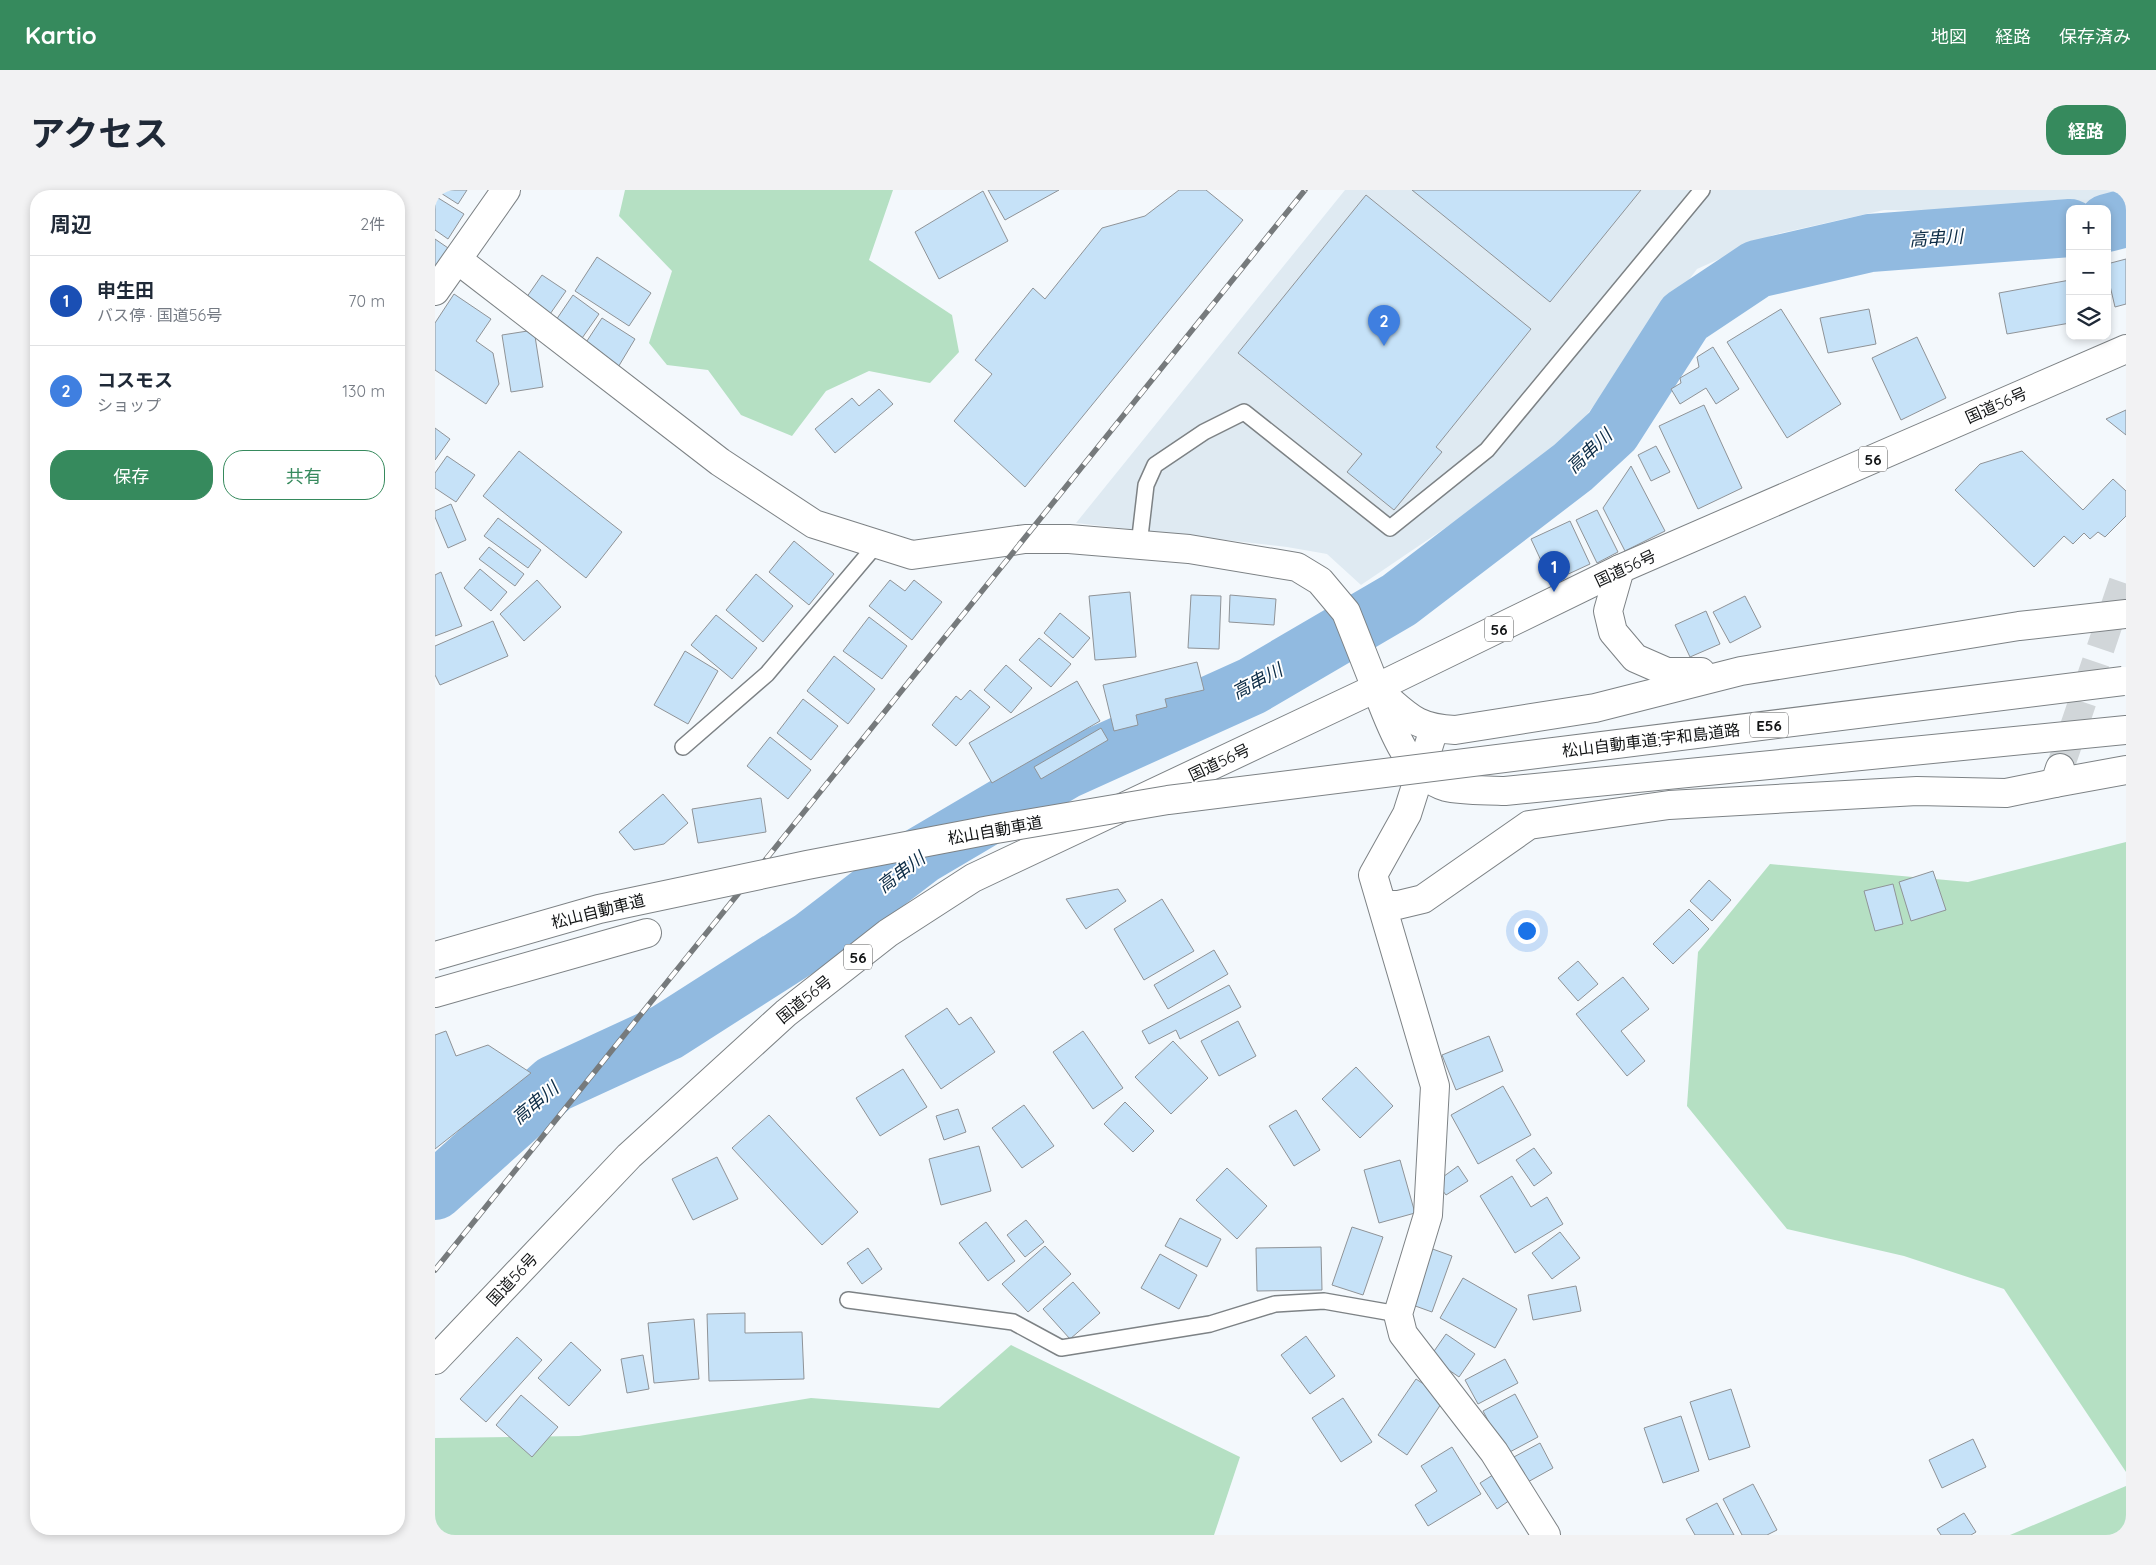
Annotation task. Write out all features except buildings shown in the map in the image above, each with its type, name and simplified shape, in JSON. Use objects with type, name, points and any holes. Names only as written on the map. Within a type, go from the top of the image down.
[{"type":"main road","points":[[435,291],[506,190]]},
{"type":"main road","points":[[458,260],[720,462],[814,524],[912,555],[1025,539],[1069,539],[1189,549],[1297,567],[1320,581],[1346,612],[1398,742],[1417,770],[1446,787],[1505,791],[2126,730]]},
{"type":"main road","name":"国道56号","points":[[435,1360],[629,1156],[786,1013],[888,933],[973,878],[1377,688],[1621,569],[2126,349]]},
{"type":"main road","points":[[1621,569],[1608,611],[1613,632],[1635,658],[1667,672],[1741,671]]},
{"type":"main road","points":[[1377,688],[1415,722],[1434,729],[1455,730],[1595,708],[1741,671],[2019,626],[2126,614]]},
{"type":"main road","name":"松山自動車道;宇和島道路","points":[[1417,770],[2125,681]]},
{"type":"main road","points":[[1434,729],[1417,770],[1407,814],[1373,874],[1435,1086],[1428,1215],[1398,1314],[1403,1334],[1493,1452],[1546,1535]]},
{"type":"main road","name":"松山自動車道","points":[[435,956],[599,910],[807,865],[1168,800],[1417,770]]},
{"type":"main road","points":[[1383,905],[1399,905],[1423,899],[1529,825],[1669,805],[1917,791],[2006,793],[2057,775],[2126,770]]},
{"type":"main road","points":[[435,993],[647,933]]},
{"type":"lane","points":[[1139,545],[1146,485],[1155,465],[1204,432],[1244,412],[1390,528],[1487,450],[1702,190]]},
{"type":"lane","points":[[683,747],[767,674],[876,545]]},
{"type":"lane","points":[[848,1300],[1013,1322],[1061,1348],[1210,1324],[1275,1304],[1324,1301],[1398,1314]]},
{"type":"shaded area","points":[[1345,190],[2126,190],[2126,194],[2108,200],[2012,212],[1884,210],[1773,235],[1697,269],[1570,437],[1544,461],[1361,585],[1327,554],[1287,547],[1076,523]]},
{"type":"green space","points":[[625,190],[893,190],[869,260],[952,315],[959,352],[930,383],[869,371],[826,391],[792,436],[741,415],[708,370],[667,365],[649,343],[672,271],[619,216]]},
{"type":"green space","points":[[2126,842],[2126,1472],[2004,1289],[1904,1256],[1787,1229],[1687,1106],[1698,952],[1770,864],[1968,882]]},
{"type":"green space","points":[[1011,1345],[1240,1457],[1214,1535],[435,1535],[435,1438],[579,1436],[811,1398],[939,1408]]},
{"type":"green space","points":[[2126,1486],[2126,1535],[2010,1535]]},
{"type":"waterway","name":"高串川","points":[[2111,222],[2126,218]]},
{"type":"waterway","name":"高串川","points":[[435,1191],[554,1084],[667,1032],[811,940],[922,855],[1066,770],[1252,686],[1399,600],[1573,467],[1612,431],[1685,317],[1757,269],[1870,243],[2066,228]]},
{"type":"tunnel","points":[[2060,768],[2126,573]]},
{"type":"railway","points":[[435,1270],[1305,190]]},
{"type":"place","name":"コスモス","points":[[1384,346]]},
{"type":"place","name":"申生田","points":[[1554,592]]}]
